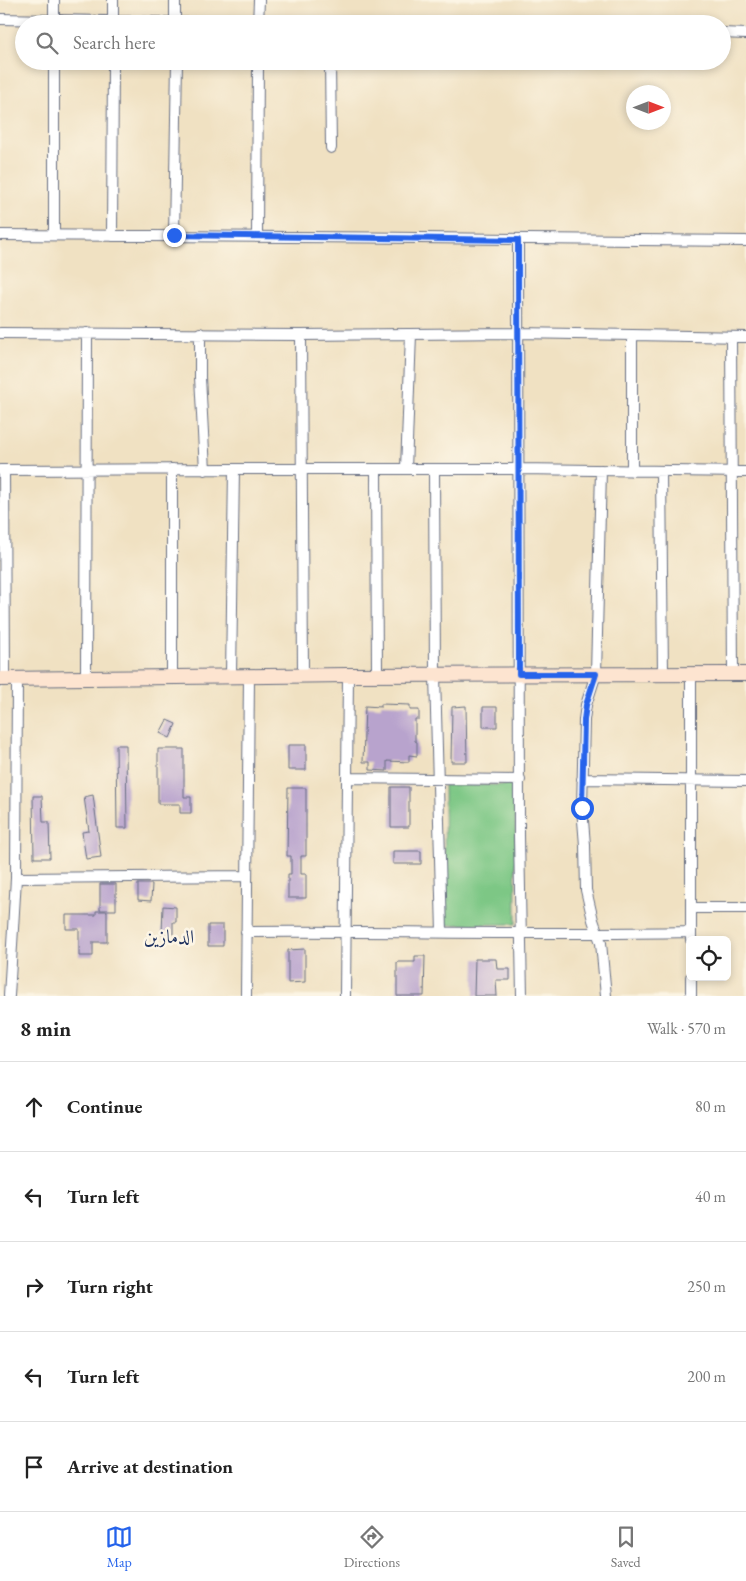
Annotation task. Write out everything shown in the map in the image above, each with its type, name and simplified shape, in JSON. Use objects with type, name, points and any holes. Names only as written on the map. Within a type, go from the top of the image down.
[{"type":"street","points":[[54,0],[54,15]]},
{"type":"street","points":[[113,0],[113,15]]},
{"type":"street","points":[[175,0],[175,15]]},
{"type":"street","points":[[258,15],[259,0]]},
{"type":"street","points":[[0,19],[15,20]]},
{"type":"street","points":[[731,34],[746,34]]},
{"type":"street","points":[[54,70],[54,236]]},
{"type":"street","points":[[112,236],[113,70]]},
{"type":"street","points":[[174,235],[177,70]]},
{"type":"street","points":[[257,236],[258,70]]},
{"type":"street","points":[[330,70],[331,148]]},
{"type":"street","points":[[0,236],[174,235],[746,241]]},
{"type":"street","points":[[518,240],[522,996]]},
{"type":"street","points":[[86,678],[87,332]]},
{"type":"street","points":[[0,333],[87,332],[301,335],[518,333],[746,337]]},
{"type":"street","points":[[200,334],[200,378],[205,470]]},
{"type":"street","points":[[406,470],[411,334]]},
{"type":"street","points":[[301,335],[303,675]]},
{"type":"street","points":[[632,335],[632,471]]},
{"type":"street","points":[[7,679],[348,674],[739,674],[732,472],[731,337]]},
{"type":"street","points":[[231,676],[234,468]]},
{"type":"street","points":[[9,996],[16,878],[7,679],[2,470],[205,470],[234,468],[746,472]]},
{"type":"street","points":[[172,469],[172,678]]},
{"type":"street","points":[[376,469],[377,675]]},
{"type":"street","points":[[434,469],[435,675],[442,932]]},
{"type":"street","points":[[601,470],[596,674],[586,705],[584,720],[582,808],[586,890],[588,905],[603,954],[606,996]]},
{"type":"street","points":[[661,471],[663,674]]},
{"type":"street","points":[[345,996],[348,674]]},
{"type":"street","points":[[246,932],[521,932],[691,936],[691,674]]},
{"type":"street","points":[[246,996],[249,676]]},
{"type":"street","points":[[347,778],[520,780]]},
{"type":"street","points":[[582,779],[746,781]]},
{"type":"street","points":[[16,878],[247,876]]},
{"type":"street","points":[[691,908],[746,908]]},
{"type":"street","points":[[691,981],[692,996]]},
{"type":"green space","points":[[444,785],[515,785],[516,924],[445,925]]},
{"type":"building","points":[[381,704],[410,705],[410,710],[419,710],[419,719],[415,719],[417,756],[409,755],[409,762],[387,761],[387,771],[370,770],[370,762],[363,762],[365,706],[381,707]]},
{"type":"building","points":[[466,706],[467,762],[451,762],[452,707]]},
{"type":"building","points":[[483,707],[497,707],[497,727],[483,727]]},
{"type":"building","points":[[167,720],[176,724],[170,738],[160,733]]},
{"type":"building","points":[[116,745],[126,745],[127,828],[117,828]]},
{"type":"building","points":[[288,745],[306,745],[306,770],[288,770]]},
{"type":"building","points":[[158,749],[184,749],[184,797],[191,797],[191,813],[180,813],[180,804],[158,804]]},
{"type":"building","points":[[391,787],[409,787],[409,827],[391,827]]},
{"type":"building","points":[[288,788],[306,788],[306,856],[301,856],[301,874],[306,874],[306,898],[288,898],[288,874],[291,874],[291,856],[287,856]]},
{"type":"building","points":[[93,795],[101,857],[86,859],[82,832],[89,831],[84,797]]},
{"type":"building","points":[[33,796],[42,796],[43,822],[49,822],[50,858],[34,858]]},
{"type":"building","points":[[393,851],[421,851],[421,864],[393,864]]},
{"type":"building","points":[[100,884],[116,884],[116,910],[100,910]]},
{"type":"building","points":[[138,884],[152,884],[151,901],[138,900]]},
{"type":"building","points":[[163,906],[176,907],[176,922],[173,922],[173,934],[162,934]]},
{"type":"building","points":[[96,911],[107,911],[107,942],[93,942],[93,956],[79,956],[79,929],[66,929],[66,915],[96,915]]},
{"type":"building","points":[[208,925],[223,925],[223,946],[208,946]]},
{"type":"building","points":[[305,949],[305,982],[288,983],[288,950]]},
{"type":"building","points":[[415,956],[425,956],[424,996],[397,996],[397,962],[415,962]]},
{"type":"building","points":[[475,959],[496,959],[497,969],[510,969],[510,980],[496,980],[497,996],[474,996]]},
{"type":"district","name":"الدمازين","points":[[169,936]]},
{"type":"route","points":[[174,235],[518,240],[519,674],[596,674],[586,705],[582,735],[582,808]]}]
